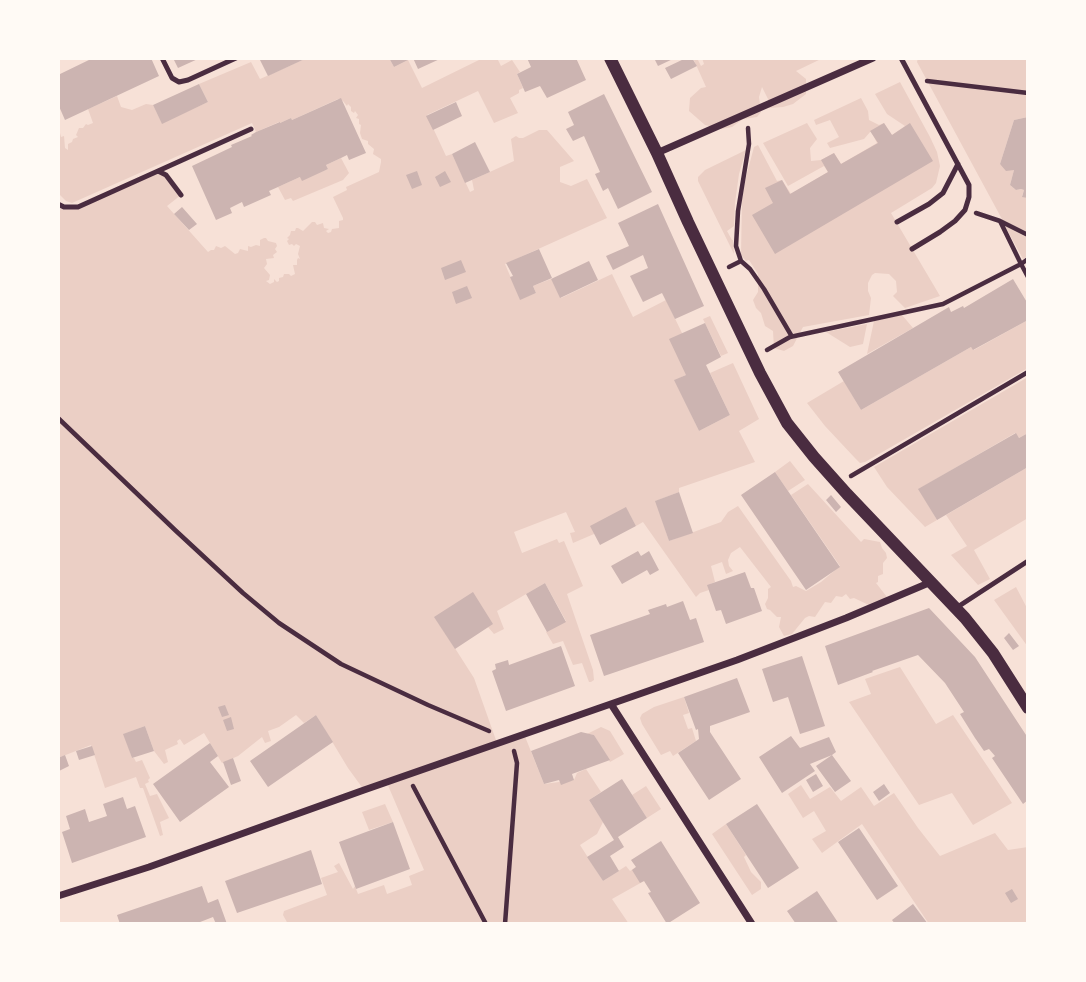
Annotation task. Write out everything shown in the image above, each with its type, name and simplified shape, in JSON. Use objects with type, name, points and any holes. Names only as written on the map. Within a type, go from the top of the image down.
[{"type":"street","points":[[610,58],[753,358],[787,423],[838,484],[982,638],[1028,708]]},
{"type":"street","points":[[657,153],[873,58]]},
{"type":"street","points":[[58,896],[149,867],[737,660],[931,582]]},
{"type":"street","points":[[611,704],[752,924]]},
{"type":"lane","points":[[162,58],[172,78],[179,82],[236,58]]},
{"type":"lane","points":[[901,58],[969,185],[965,210],[955,221],[912,249]]},
{"type":"lane","points":[[58,204],[78,207],[251,129]]},
{"type":"lane","points":[[897,222],[943,193],[958,164]]},
{"type":"lane","points":[[158,171],[166,175],[181,195]]},
{"type":"lane","points":[[956,608],[1028,561]]},
{"type":"path","points":[[912,79],[1028,93]]},
{"type":"path","points":[[746,113],[750,144],[739,198],[736,246],[741,261],[764,289],[790,337]]},
{"type":"path","points":[[965,210],[1000,221],[1028,235]]},
{"type":"path","points":[[1000,221],[1028,277]]},
{"type":"path","points":[[753,358],[790,337],[943,304],[1028,260]]},
{"type":"path","points":[[713,275],[741,261]]},
{"type":"path","points":[[838,484],[1028,372]]},
{"type":"path","points":[[58,418],[175,530],[279,623],[341,664],[508,740],[515,752],[517,763],[505,924]]},
{"type":"path","points":[[408,774],[486,924]]},
{"type":"shaded area","points":[[307,58],[389,58],[394,67],[408,60],[422,88],[483,58],[497,58],[501,66],[512,60],[520,72],[517,74],[523,88],[510,98],[518,113],[494,123],[478,91],[427,115],[446,156],[452,154],[470,192],[474,190],[472,180],[514,161],[511,139],[547,130],[574,161],[560,167],[560,182],[571,186],[587,179],[607,218],[505,264],[520,299],[536,293],[533,286],[551,279],[561,298],[612,274],[633,317],[666,300],[682,333],[686,375],[675,380],[699,431],[730,415],[710,373],[733,363],[759,419],[739,431],[755,462],[679,488],[679,492],[656,501],[669,541],[721,522],[728,512],[738,506],[793,587],[806,591],[840,566],[791,495],[808,484],[861,542],[864,539],[880,542],[886,553],[883,574],[878,576],[876,583],[887,597],[882,602],[873,607],[854,598],[850,599],[846,594],[842,597],[836,596],[831,603],[825,602],[815,617],[805,618],[792,634],[784,636],[779,627],[781,617],[767,609],[765,604],[768,589],[771,587],[740,547],[731,553],[728,560],[733,571],[726,574],[722,562],[711,566],[715,582],[708,585],[709,590],[696,597],[643,522],[636,526],[626,508],[594,534],[573,543],[570,533],[575,532],[566,512],[514,532],[522,553],[557,539],[559,543],[564,541],[583,586],[567,594],[593,670],[594,680],[591,682],[582,663],[573,665],[563,641],[553,644],[546,632],[566,621],[545,583],[497,611],[504,629],[494,634],[488,627],[492,624],[435,617],[474,678],[497,743],[524,734],[544,784],[574,780],[577,773],[586,769],[601,792],[589,800],[603,822],[597,834],[580,845],[603,881],[626,866],[630,871],[636,867],[644,881],[612,899],[629,924],[288,924],[283,915],[284,911],[327,895],[321,878],[338,872],[334,866],[339,863],[358,894],[384,885],[387,894],[412,885],[409,876],[424,870],[387,783],[364,790],[316,715],[304,723],[296,715],[268,731],[271,741],[265,743],[262,737],[238,756],[222,763],[204,733],[184,745],[180,739],[178,744],[165,750],[168,762],[164,764],[154,751],[145,726],[124,734],[132,758],[136,762],[142,760],[150,778],[145,784],[150,796],[157,794],[169,818],[160,822],[163,835],[160,836],[143,788],[140,788],[136,777],[105,788],[91,745],[58,758],[58,204],[74,208],[158,171],[181,195],[167,206],[208,252],[216,246],[225,246],[235,254],[240,249],[248,251],[248,246],[260,246],[260,240],[264,238],[276,243],[277,252],[273,255],[274,258],[266,259],[264,268],[270,275],[266,281],[270,284],[274,279],[279,281],[284,274],[295,274],[293,265],[297,265],[298,258],[300,259],[300,246],[289,245],[287,238],[291,231],[298,228],[303,231],[312,222],[317,225],[323,223],[324,228],[329,229],[326,231],[328,233],[339,228],[339,221],[343,218],[333,197],[347,190],[346,187],[379,172],[381,159],[373,154],[374,149],[368,141],[362,139],[361,125],[356,118],[358,115],[351,111],[348,104],[347,106],[338,99],[292,120],[291,118],[279,122],[256,132],[252,123],[72,203],[58,193],[58,133],[61,137],[64,136],[65,148],[68,150],[68,144],[78,137],[76,135],[79,128],[93,123],[88,109],[117,96],[121,107],[132,110],[146,104],[153,105],[162,123],[208,102],[199,84],[251,62],[260,79]]},
{"type":"shaded area","points":[[693,58],[697,58],[701,66],[704,64],[702,58],[823,58],[796,71],[806,79],[806,94],[793,104],[769,108],[762,87],[759,97],[761,112],[757,117],[743,119],[732,127],[721,129],[705,125],[689,111],[690,98],[706,87]]},
{"type":"shaded area","points":[[918,58],[1028,58],[1028,117],[1014,120],[1000,164],[1014,170],[1010,185],[1016,190],[1024,190],[1022,196],[1028,198],[1028,232],[1003,221],[917,62]]},
{"type":"shaded area","points":[[900,82],[930,137],[940,166],[932,188],[891,213],[940,296],[905,308],[893,296],[897,292],[896,281],[889,274],[875,273],[868,283],[871,298],[869,315],[803,327],[793,346],[784,351],[774,348],[773,331],[765,326],[753,300],[758,292],[758,274],[749,260],[746,261],[741,255],[742,199],[754,147],[758,145],[777,181],[782,180],[791,194],[828,172],[824,166],[788,186],[763,143],[807,123],[817,139],[810,148],[811,161],[821,160],[834,153],[841,164],[877,143],[871,131],[864,139],[830,148],[827,143],[839,137],[830,120],[816,125],[814,120],[861,98],[868,111],[869,120],[879,125],[884,123],[892,135],[905,126],[887,114],[875,94]]},
{"type":"shaded area","points":[[746,150],[739,174],[734,226],[727,231],[733,240],[734,254],[698,177],[705,170]]},
{"type":"shaded area","points":[[341,158],[349,173],[343,180],[293,201],[291,198],[285,200],[278,187],[328,169],[326,165]]},
{"type":"shaded area","points":[[1005,226],[1028,238],[1028,256],[1023,259]]},
{"type":"shaded area","points":[[902,315],[913,328],[867,354],[874,321]]},
{"type":"shaded area","points":[[710,316],[728,353],[721,356],[703,319]]},
{"type":"shaded area","points":[[1028,320],[1028,368],[865,462],[860,463],[854,457],[807,403],[844,381],[861,410],[971,347],[974,350]]},
{"type":"shaded area","points":[[867,324],[863,344],[850,347],[826,332]]},
{"type":"shaded area","points":[[1028,377],[1028,433],[1019,438],[1015,433],[919,489],[937,520],[925,527],[887,487],[874,467]]},
{"type":"shaded area","points":[[790,461],[805,480],[788,491],[775,472]]},
{"type":"shaded area","points":[[1028,467],[1028,518],[974,550],[990,579],[978,585],[951,555],[967,546],[946,515]]},
{"type":"shaded area","points":[[1016,587],[1028,610],[1028,647],[994,600]]},
{"type":"shaded area","points":[[900,667],[936,724],[953,715],[1012,803],[973,825],[952,793],[919,805],[849,702],[871,694],[865,679]]},
{"type":"shaded area","points":[[684,697],[689,713],[683,715],[688,729],[692,728],[696,741],[673,756],[670,751],[661,755],[640,718],[654,707]]},
{"type":"shaded area","points":[[601,727],[610,731],[624,754],[610,762],[594,735],[587,734]]},
{"type":"shaded area","points":[[801,785],[810,799],[830,787],[841,801],[861,787],[874,806],[894,793],[940,856],[995,833],[1008,850],[1028,847],[1028,924],[929,924],[862,824],[822,853],[812,839],[826,831],[814,811],[803,818],[788,794]]},
{"type":"shaded area","points":[[646,786],[661,809],[647,818],[632,795]]},
{"type":"shaded area","points":[[385,804],[393,822],[369,830],[362,812]]},
{"type":"shaded area","points":[[726,824],[746,855],[744,857],[751,872],[761,882],[761,889],[752,895],[712,834]]},
{"type":"building","points":[[93,58],[151,58],[159,76],[65,120],[58,104],[58,75]]},
{"type":"building","points":[[173,58],[200,58],[178,68]]},
{"type":"building","points":[[259,58],[307,58],[268,76]]},
{"type":"building","points":[[389,58],[412,58],[394,67]]},
{"type":"building","points":[[413,58],[442,58],[418,69]]},
{"type":"building","points":[[527,58],[576,58],[586,80],[547,98],[540,86],[525,92],[517,74],[531,67]]},
{"type":"building","points":[[654,58],[675,58],[658,66]]},
{"type":"building","points":[[692,58],[697,66],[671,79],[665,68]]},
{"type":"building","points":[[199,84],[208,102],[162,124],[153,105]]},
{"type":"building","points":[[604,94],[652,192],[618,209],[608,188],[603,191],[595,174],[600,172],[584,136],[573,141],[566,129],[574,125],[568,112]]},
{"type":"building","points":[[341,98],[366,153],[349,160],[347,155],[326,165],[328,169],[302,181],[300,177],[269,191],[271,195],[244,207],[242,202],[230,208],[232,213],[216,220],[192,166],[256,132],[291,118],[292,120]]},
{"type":"building","points":[[456,102],[462,116],[433,130],[426,116]]},
{"type":"building","points":[[1028,117],[1028,198],[1022,197],[1024,190],[1016,190],[1010,185],[1014,170],[1006,171],[1000,164],[1014,120]]},
{"type":"building","points":[[884,123],[892,135],[910,123],[933,161],[775,254],[752,215],[773,203],[765,188],[782,180],[790,194],[828,172],[821,160],[834,153],[841,164],[878,143],[870,131]]},
{"type":"building","points":[[475,142],[490,172],[465,183],[452,154]]},
{"type":"building","points":[[417,171],[422,185],[412,189],[406,175]]},
{"type":"building","points":[[445,171],[451,182],[440,187],[435,177]]},
{"type":"building","points":[[658,204],[704,306],[675,319],[662,293],[643,302],[630,276],[648,268],[643,255],[613,270],[606,256],[629,246],[618,223]]},
{"type":"building","points":[[182,207],[197,224],[189,230],[174,214]]},
{"type":"building","points":[[539,249],[552,278],[533,286],[536,293],[520,300],[506,263]]},
{"type":"building","points":[[461,260],[466,272],[445,280],[441,268]]},
{"type":"building","points":[[589,261],[598,280],[560,298],[551,279]]},
{"type":"building","points":[[1013,279],[1028,304],[1028,320],[973,350],[971,347],[861,410],[838,372],[949,307],[951,312],[963,306],[964,308]]},
{"type":"building","points":[[467,286],[472,298],[456,304],[452,292]]},
{"type":"building","points":[[705,323],[721,357],[706,365],[730,415],[699,431],[674,380],[686,375],[669,339]]},
{"type":"building","points":[[1016,433],[1019,438],[1028,433],[1028,467],[937,520],[918,489]]},
{"type":"building","points":[[775,472],[840,567],[806,590],[741,495]]},
{"type":"building","points":[[679,492],[693,533],[669,541],[655,501]]},
{"type":"building","points":[[831,495],[841,507],[836,512],[826,500]]},
{"type":"building","points":[[626,507],[636,526],[600,545],[590,526]]},
{"type":"building","points":[[638,551],[641,556],[649,551],[659,570],[650,575],[647,570],[622,584],[611,566]]},
{"type":"building","points":[[745,572],[762,611],[726,624],[721,610],[716,611],[707,585]]},
{"type":"building","points":[[545,583],[566,622],[547,632],[526,594]]},
{"type":"building","points":[[473,592],[493,624],[455,649],[434,617]]},
{"type":"building","points":[[683,601],[690,620],[696,618],[704,642],[604,676],[590,635],[650,614],[648,610]]},
{"type":"building","points":[[929,608],[975,657],[1028,738],[1028,800],[1023,804],[992,758],[995,756],[989,749],[984,751],[975,738],[960,714],[964,712],[945,683],[918,655],[838,685],[825,646]]},
{"type":"building","points":[[1009,633],[1019,646],[1013,650],[1004,638]]},
{"type":"building","points":[[561,646],[575,686],[506,711],[492,671],[496,669],[495,664],[508,660],[509,665]]},
{"type":"building","points":[[802,656],[825,726],[800,734],[788,697],[773,702],[762,669]]},
{"type":"building","points":[[737,678],[750,712],[710,726],[710,732],[741,779],[709,800],[678,753],[699,739],[698,729],[696,730],[684,697]]},
{"type":"building","points":[[225,705],[229,715],[222,717],[218,707]]},
{"type":"building","points":[[316,715],[333,742],[268,787],[250,761]]},
{"type":"building","points":[[231,717],[234,729],[227,731],[223,720]]},
{"type":"building","points":[[145,726],[154,751],[132,758],[123,734]]},
{"type":"building","points":[[581,732],[594,735],[610,760],[572,774],[574,780],[561,785],[559,780],[544,784],[531,751]]},
{"type":"building","points":[[791,736],[800,748],[829,737],[836,752],[810,764],[815,771],[782,793],[759,757]]},
{"type":"building","points":[[210,743],[218,756],[210,762],[229,787],[180,822],[153,784]]},
{"type":"building","points":[[92,746],[95,755],[79,760],[76,751]]},
{"type":"building","points":[[65,755],[69,766],[59,771],[58,758]]},
{"type":"building","points":[[832,755],[851,781],[835,792],[816,766]]},
{"type":"building","points":[[233,758],[241,781],[231,785],[223,762]]},
{"type":"building","points":[[816,774],[823,786],[813,792],[806,780]]},
{"type":"building","points":[[622,779],[647,818],[618,837],[624,847],[610,856],[619,871],[603,881],[587,857],[614,840],[589,800]]},
{"type":"building","points":[[884,784],[890,793],[879,801],[873,792]]},
{"type":"building","points":[[123,797],[127,809],[135,806],[146,837],[72,863],[62,832],[70,829],[66,816],[85,809],[89,822],[107,816],[103,804]]},
{"type":"building","points":[[757,804],[799,868],[768,888],[726,824]]},
{"type":"building","points":[[393,822],[410,869],[356,889],[339,842]]},
{"type":"building","points":[[859,828],[898,886],[877,900],[838,842]]},
{"type":"building","points":[[661,841],[700,903],[667,924],[648,893],[651,892],[644,881],[640,883],[632,870],[636,867],[631,860]]},
{"type":"building","points":[[311,850],[322,884],[237,913],[225,881]]},
{"type":"building","points":[[202,886],[208,903],[218,899],[227,924],[216,924],[213,917],[195,924],[120,924],[117,915]]},
{"type":"building","points":[[1012,889],[1018,899],[1011,903],[1005,893]]},
{"type":"building","points":[[817,891],[839,924],[796,924],[787,911]]},
{"type":"building","points":[[913,904],[928,924],[895,924],[892,920]]}]
